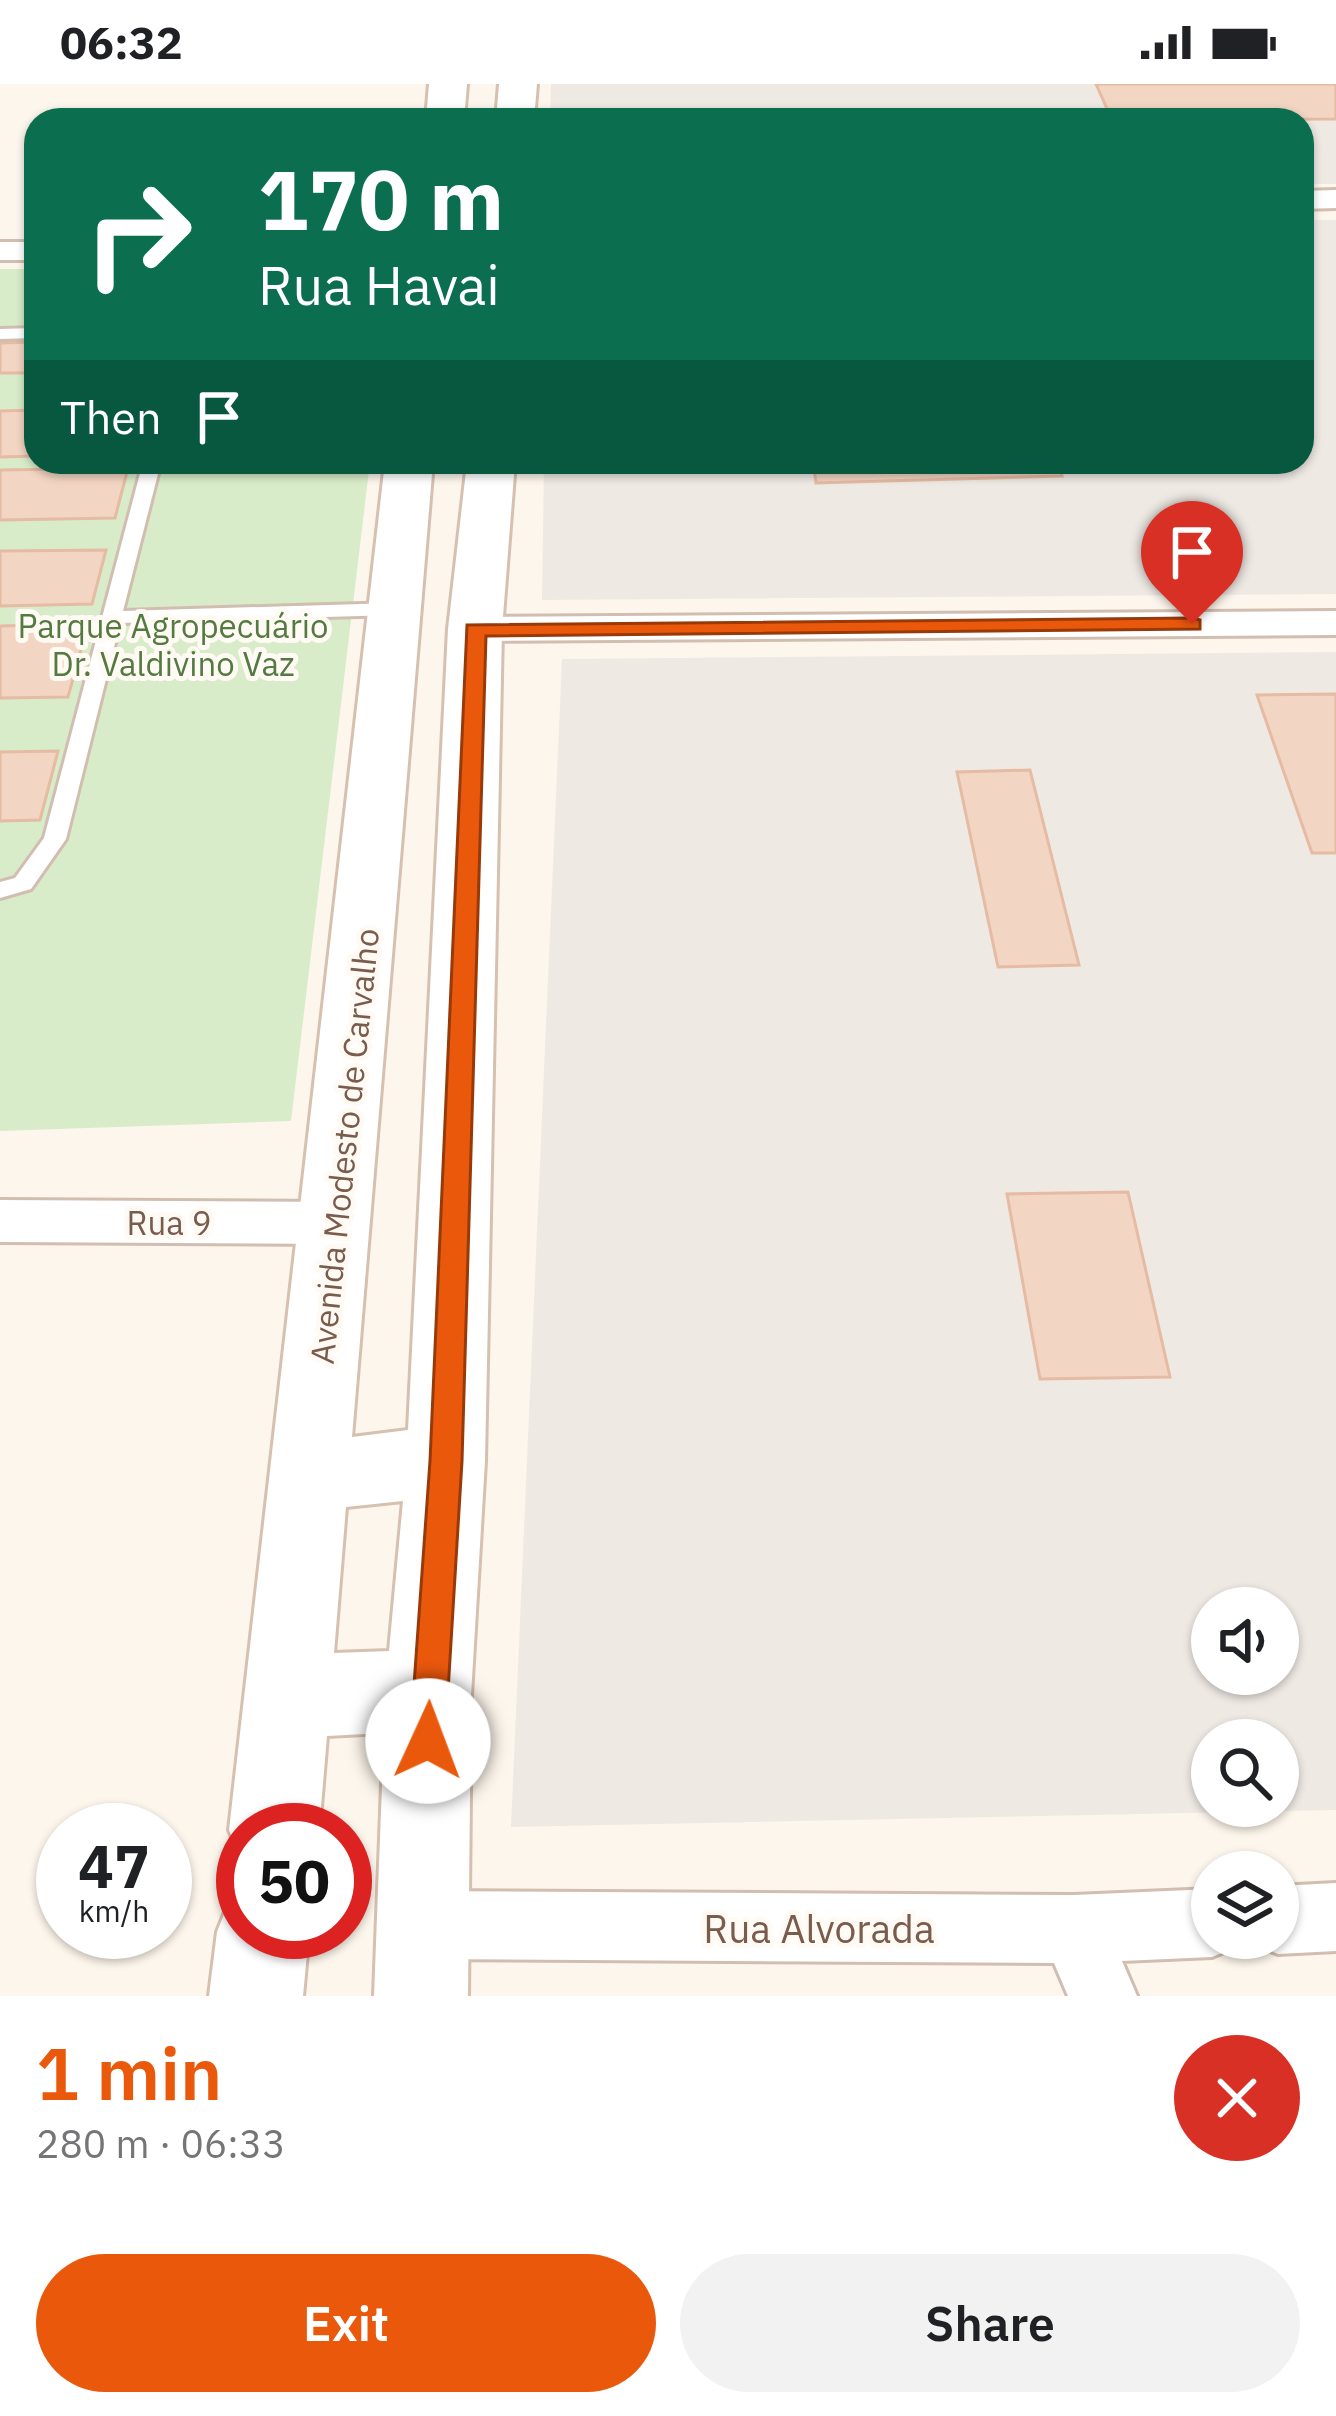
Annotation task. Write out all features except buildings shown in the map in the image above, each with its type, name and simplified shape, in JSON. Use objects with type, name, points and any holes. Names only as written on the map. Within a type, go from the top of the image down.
[{"type":"main road","name":"Avenida Modesto de Carvalho","points":[[277,1803],[338,1222],[408,474]]},
{"type":"main road","points":[[421,1996],[428,1695],[446,1461],[475,629],[490,474]]},
{"type":"main road","points":[[312,1476],[446,1461]]},
{"type":"main road","points":[[288,1698],[376,1691],[428,1695]]},
{"type":"main road","points":[[256,1996],[260,1959]]},
{"type":"street","points":[[475,629],[1336,623]]},
{"type":"street","name":"Rua 9","points":[[0,1221],[338,1222]]},
{"type":"street","points":[[1299,1919],[1336,1917]]},
{"type":"street","name":"Rua Alvorada","points":[[425,1925],[1074,1929],[1191,1924]]},
{"type":"street","points":[[1074,1929],[1103,1996]]},
{"type":"lane","points":[[0,890],[23,884],[55,839],[149,474]]},
{"type":"lane","points":[[112,617],[395,609]]},
{"type":"shaded area","points":[[551,84],[1336,84],[1336,184],[1314,184],[1314,108],[550,108]]},
{"type":"shaded area","points":[[1314,220],[1336,220],[1336,594],[542,600],[544,474],[1314,474]]},
{"type":"shaded area","points":[[1336,652],[1336,1810],[1299,1811],[1299,1719],[1191,1719],[1191,1813],[511,1827],[562,659]]},
{"type":"green space","name":"Parque Agropecuário Dr. Valdivino Vaz","points":[[0,269],[24,269],[24,474],[369,474],[291,1121],[0,1131]]},
{"type":"route","points":[[428,1741],[446,1461],[475,629],[1192,624]]}]
